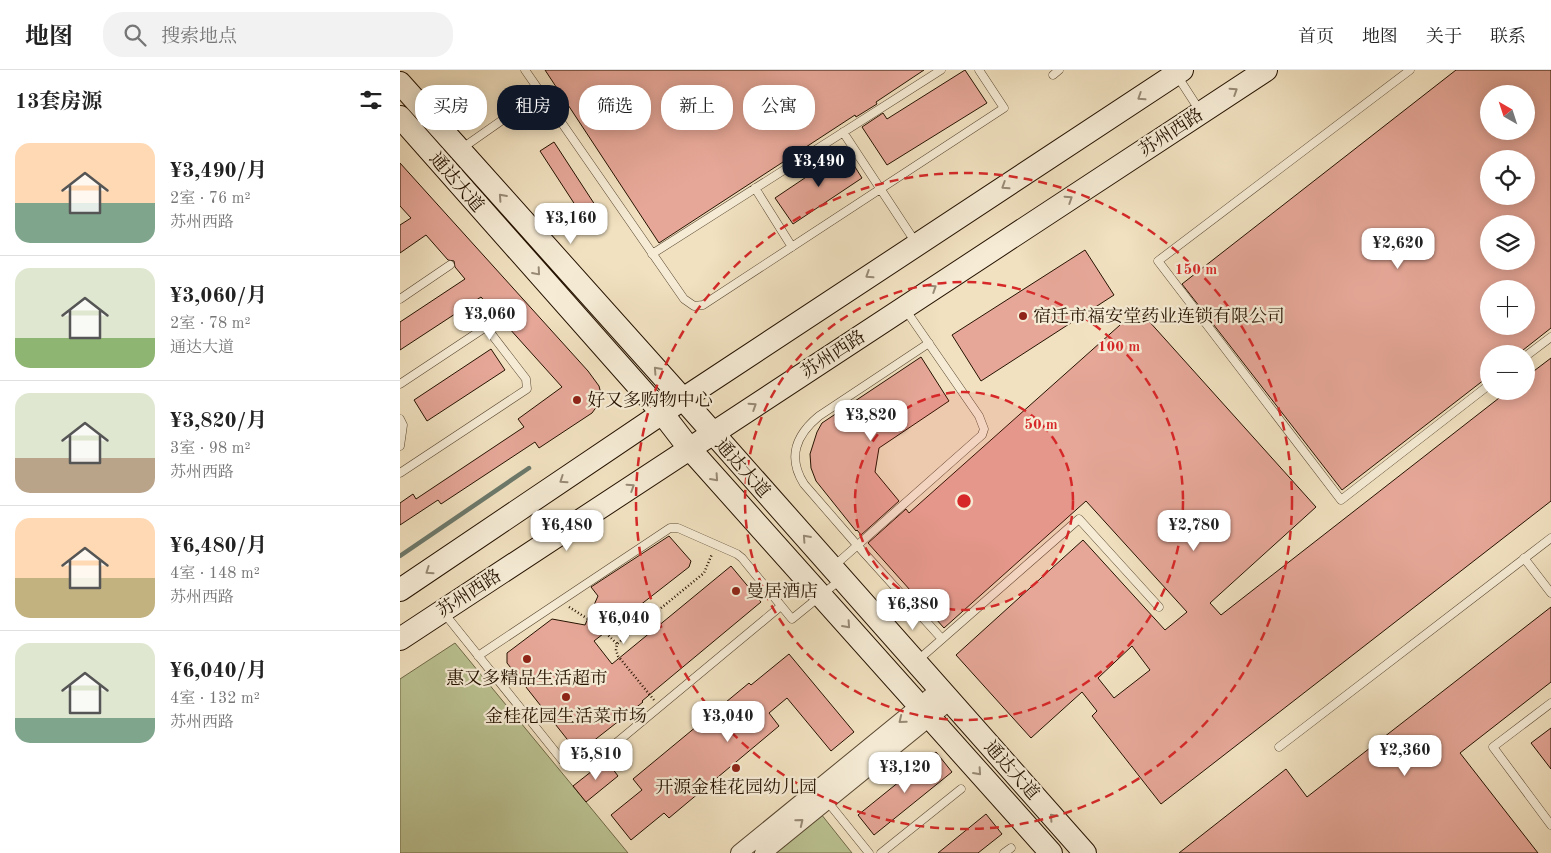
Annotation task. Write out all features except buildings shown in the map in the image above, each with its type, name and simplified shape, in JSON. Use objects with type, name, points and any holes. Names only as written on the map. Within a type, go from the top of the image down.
[{"type":"main road","name":"苏州西路","points":[[400,639],[1266,70]]},
{"type":"main road","points":[[400,590],[662,413],[1177,71]]},
{"type":"main road","name":"通达大道","points":[[400,83],[451,157],[689,448],[1050,853]]},
{"type":"main road","name":"通达大道","points":[[400,117],[451,157],[683,399],[1085,853]]},
{"type":"street","points":[[739,853],[775,833],[818,802],[945,695]]},
{"type":"street","points":[[762,853],[775,833]]},
{"type":"lane","points":[[525,70],[535,85]]},
{"type":"lane","points":[[652,254],[941,70]]},
{"type":"lane","points":[[567,130],[684,299],[694,306],[703,305],[1004,108],[979,70]]},
{"type":"lane","points":[[1410,70],[1158,261],[1340,500],[1480,392]]},
{"type":"lane","points":[[1177,71],[1201,113]]},
{"type":"lane","points":[[451,157],[497,124]]},
{"type":"lane","points":[[843,132],[917,244]]},
{"type":"lane","points":[[755,188],[792,247]]},
{"type":"lane","points":[[400,299],[450,265]]},
{"type":"lane","points":[[478,656],[670,528],[678,528],[742,558],[792,620],[820,596],[857,546],[982,435],[984,429],[979,416],[904,308]]},
{"type":"lane","points":[[400,384],[486,327],[526,379],[527,389],[400,473]]},
{"type":"lane","points":[[1535,349],[1551,337]]},
{"type":"lane","points":[[929,344],[810,423],[798,440],[795,451],[797,474],[804,484],[857,546],[942,639]]},
{"type":"lane","points":[[400,419],[403,425],[400,446]]},
{"type":"lane","points":[[916,662],[1079,519],[1159,607]]},
{"type":"lane","points":[[1279,747],[1551,538]]},
{"type":"lane","points":[[1524,558],[1551,593]]},
{"type":"lane","points":[[442,611],[567,764],[584,763],[604,753],[781,606]]},
{"type":"lane","points":[[1551,703],[1493,747],[1551,824]]},
{"type":"lane","points":[[881,853],[961,789]]},
{"type":"lane","points":[[818,802],[869,853]]},
{"type":"lane","points":[[1004,853],[1011,848]]},
{"type":"path","points":[[660,707],[618,656],[617,644],[704,573],[716,545]]},
{"type":"path","points":[[560,601],[598,626],[617,644]]},
{"type":"green space","points":[[455,643],[628,853],[400,853],[400,679]]},
{"type":"green space","points":[[821,814],[852,853],[774,853]]},
{"type":"waterway","points":[[400,556],[529,468]]},
{"type":"place","name":"宿迁市福安堂药业连锁有限公司","points":[[1023,316]]},
{"type":"place","name":"好又多购物中心","points":[[577,400]]},
{"type":"place","name":"曼居酒店","points":[[736,591]]},
{"type":"place","name":"惠又多精品生活超市","points":[[527,659]]},
{"type":"place","name":"金桂花园生活菜市场","points":[[566,697]]},
{"type":"place","name":"开源金桂花园幼儿园","points":[[736,768]]}]
